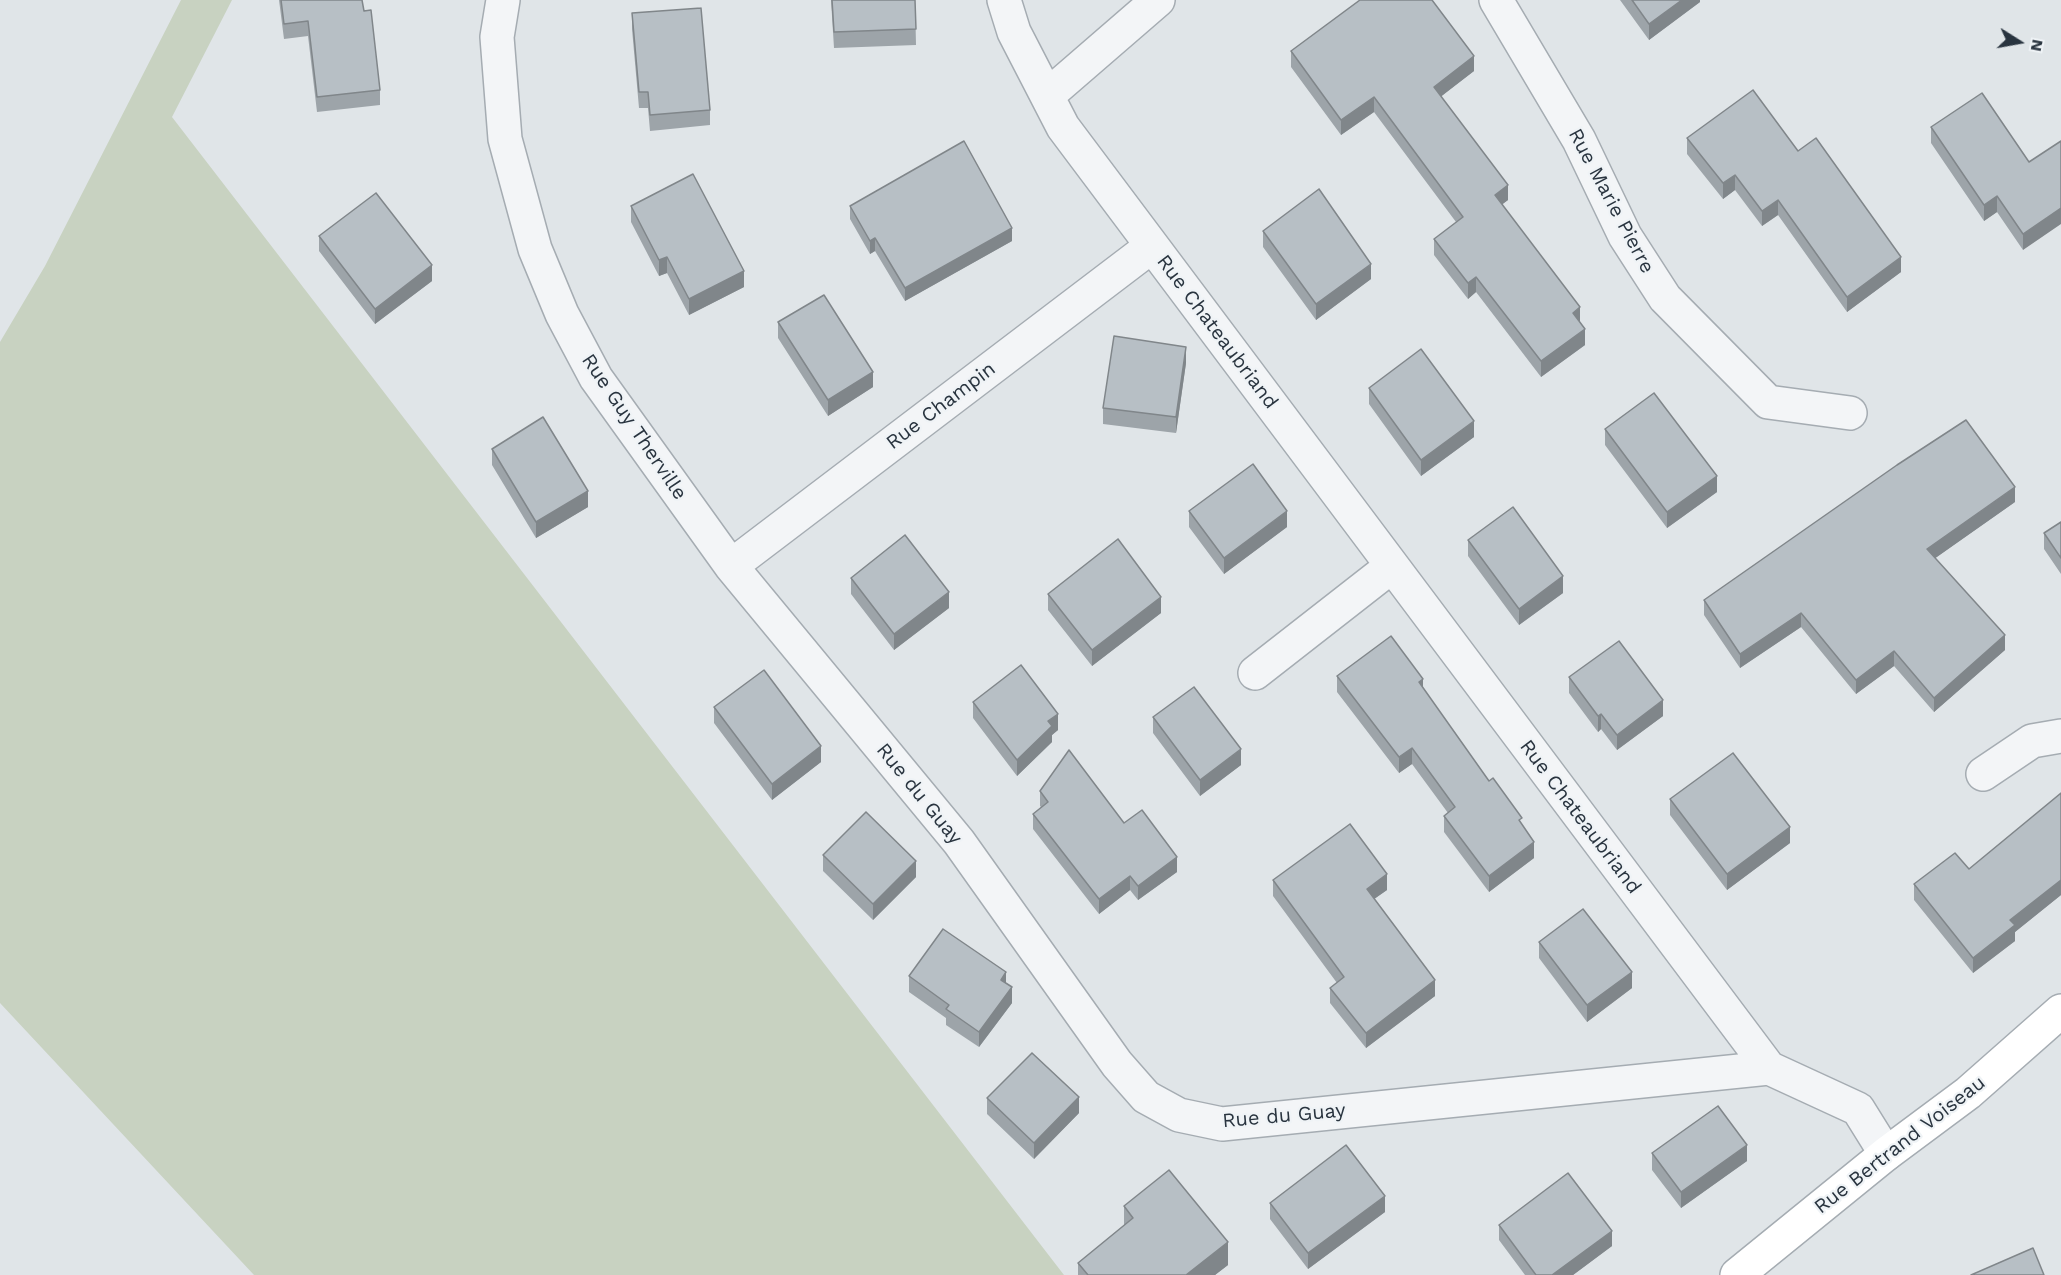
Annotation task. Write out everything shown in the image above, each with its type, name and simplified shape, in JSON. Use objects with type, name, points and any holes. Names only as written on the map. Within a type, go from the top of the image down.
[{"type":"street","name":"Rue Guy Therville","points":[[503,0],[497,37],[505,139],[535,249],[562,314],[596,378],[730,566]]},
{"type":"street","points":[[1004,0],[1014,33],[1047,96],[1158,0]]},
{"type":"street","name":"Rue Marie Pierre","points":[[1496,0],[1580,140],[1625,236],[1665,298],[1768,402],[1850,413]]},
{"type":"street","name":"Rue Chateaubriand","points":[[1047,96],[1063,127],[1769,1068]]},
{"type":"street","name":"Rue Champin","points":[[730,566],[1152,246]]},
{"type":"street","name":"Rue du Guay","points":[[730,566],[959,842],[1116,1064],[1146,1097],[1179,1115],[1222,1124],[1769,1068]]},
{"type":"street","points":[[1255,673],[1392,566]]},
{"type":"street","points":[[1983,774],[2032,741],[2061,736]]},
{"type":"street","name":"Rue Bertrand Voiseau","points":[[1737,1275],[1886,1154],[1968,1093],[2061,1011]]},
{"type":"street","points":[[1769,1068],[1858,1109],[1886,1154]]},
{"type":"green space","points":[[181,0],[232,0],[172,117],[1064,1275],[254,1275],[0,1003],[0,342],[45,266]]},
{"type":"building","points":[[281,0],[362,0],[364,11],[371,10],[380,90],[317,97],[308,21],[284,24]]},
{"type":"building","points":[[832,0],[915,0],[916,29],[834,32]]},
{"type":"building","points":[[1360,0],[1432,0],[1474,56],[1434,87],[1508,185],[1495,195],[1580,307],[1573,313],[1585,329],[1541,361],[1476,277],[1468,283],[1434,239],[1463,217],[1374,97],[1341,120],[1291,51]]},
{"type":"building","points":[[1632,0],[1682,0],[1649,24]]},
{"type":"building","points":[[701,8],[710,110],[650,115],[648,92],[639,92],[632,13]]},
{"type":"building","points":[[1753,90],[1798,151],[1816,138],[1901,257],[1847,297],[1778,200],[1762,211],[1735,175],[1723,183],[1687,138]]},
{"type":"building","points":[[1982,93],[2029,162],[2061,141],[2061,208],[2023,234],[1997,196],[1984,205],[1931,127]]},
{"type":"building","points":[[964,141],[1012,228],[905,288],[875,238],[870,241],[850,206]]},
{"type":"building","points":[[693,174],[744,271],[689,299],[667,257],[659,260],[631,206]]},
{"type":"building","points":[[1319,189],[1371,264],[1316,304],[1263,231]]},
{"type":"building","points":[[376,193],[432,265],[375,309],[319,236]]},
{"type":"building","points":[[824,295],[873,372],[828,400],[778,322]]},
{"type":"building","points":[[1114,336],[1186,347],[1176,417],[1103,408]]},
{"type":"building","points":[[1421,349],[1474,421],[1421,460],[1369,388]]},
{"type":"building","points":[[1654,393],[1717,476],[1667,512],[1605,429]]},
{"type":"building","points":[[543,417],[588,491],[536,522],[492,449]]},
{"type":"building","points":[[1966,420],[2015,487],[1927,549],[2005,635],[1934,698],[1894,651],[1856,680],[1801,613],[1740,654],[1704,600],[1897,465]]},
{"type":"building","points":[[1253,464],[1287,511],[1224,558],[1189,511]]},
{"type":"building","points":[[1513,507],[1563,576],[1519,609],[1468,540]]},
{"type":"building","points":[[2061,522],[2061,558],[2044,533]]},
{"type":"building","points":[[905,535],[949,592],[894,634],[851,578]]},
{"type":"building","points":[[1118,539],[1161,597],[1092,650],[1048,594]]},
{"type":"building","points":[[1391,636],[1423,679],[1419,682],[1489,781],[1493,778],[1522,818],[1519,820],[1534,842],[1489,876],[1444,816],[1455,807],[1412,748],[1399,757],[1337,676]]},
{"type":"building","points":[[1619,641],[1663,700],[1617,735],[1601,714],[1598,716],[1569,677]]},
{"type":"building","points":[[1021,665],[1058,714],[1048,721],[1052,726],[1017,760],[973,702]]},
{"type":"building","points":[[764,670],[821,746],[772,784],[714,707]]},
{"type":"building","points":[[1194,687],[1241,749],[1200,780],[1153,717]]},
{"type":"building","points":[[1069,750],[1124,823],[1142,810],[1177,857],[1138,886],[1130,876],[1099,899],[1033,814],[1048,802],[1040,791]]},
{"type":"building","points":[[1733,753],[1790,827],[1727,874],[1670,799]]},
{"type":"building","points":[[2061,793],[2061,880],[2010,920],[2015,925],[1973,958],[1914,884],[1955,853],[1969,869]]},
{"type":"building","points":[[866,812],[916,861],[873,904],[823,855]]},
{"type":"building","points":[[1350,824],[1387,874],[1367,889],[1435,980],[1366,1033],[1330,988],[1344,977],[1273,880]]},
{"type":"building","points":[[1583,909],[1632,972],[1587,1005],[1539,942]]},
{"type":"building","points":[[943,929],[1006,972],[1001,980],[1012,987],[979,1032],[946,1009],[949,1005],[909,976]]},
{"type":"building","points":[[1032,1053],[1079,1097],[1034,1143],[987,1098]]},
{"type":"building","points":[[1718,1106],[1747,1145],[1681,1192],[1652,1153]]},
{"type":"building","points":[[1346,1145],[1385,1196],[1308,1253],[1270,1203]]},
{"type":"building","points":[[1169,1170],[1228,1242],[1186,1275],[1088,1275],[1078,1263],[1133,1218],[1124,1206]]},
{"type":"building","points":[[1568,1173],[1612,1231],[1552,1275],[1536,1275],[1499,1225]]},
{"type":"building","points":[[2033,1248],[2044,1275],[1971,1275]]}]
